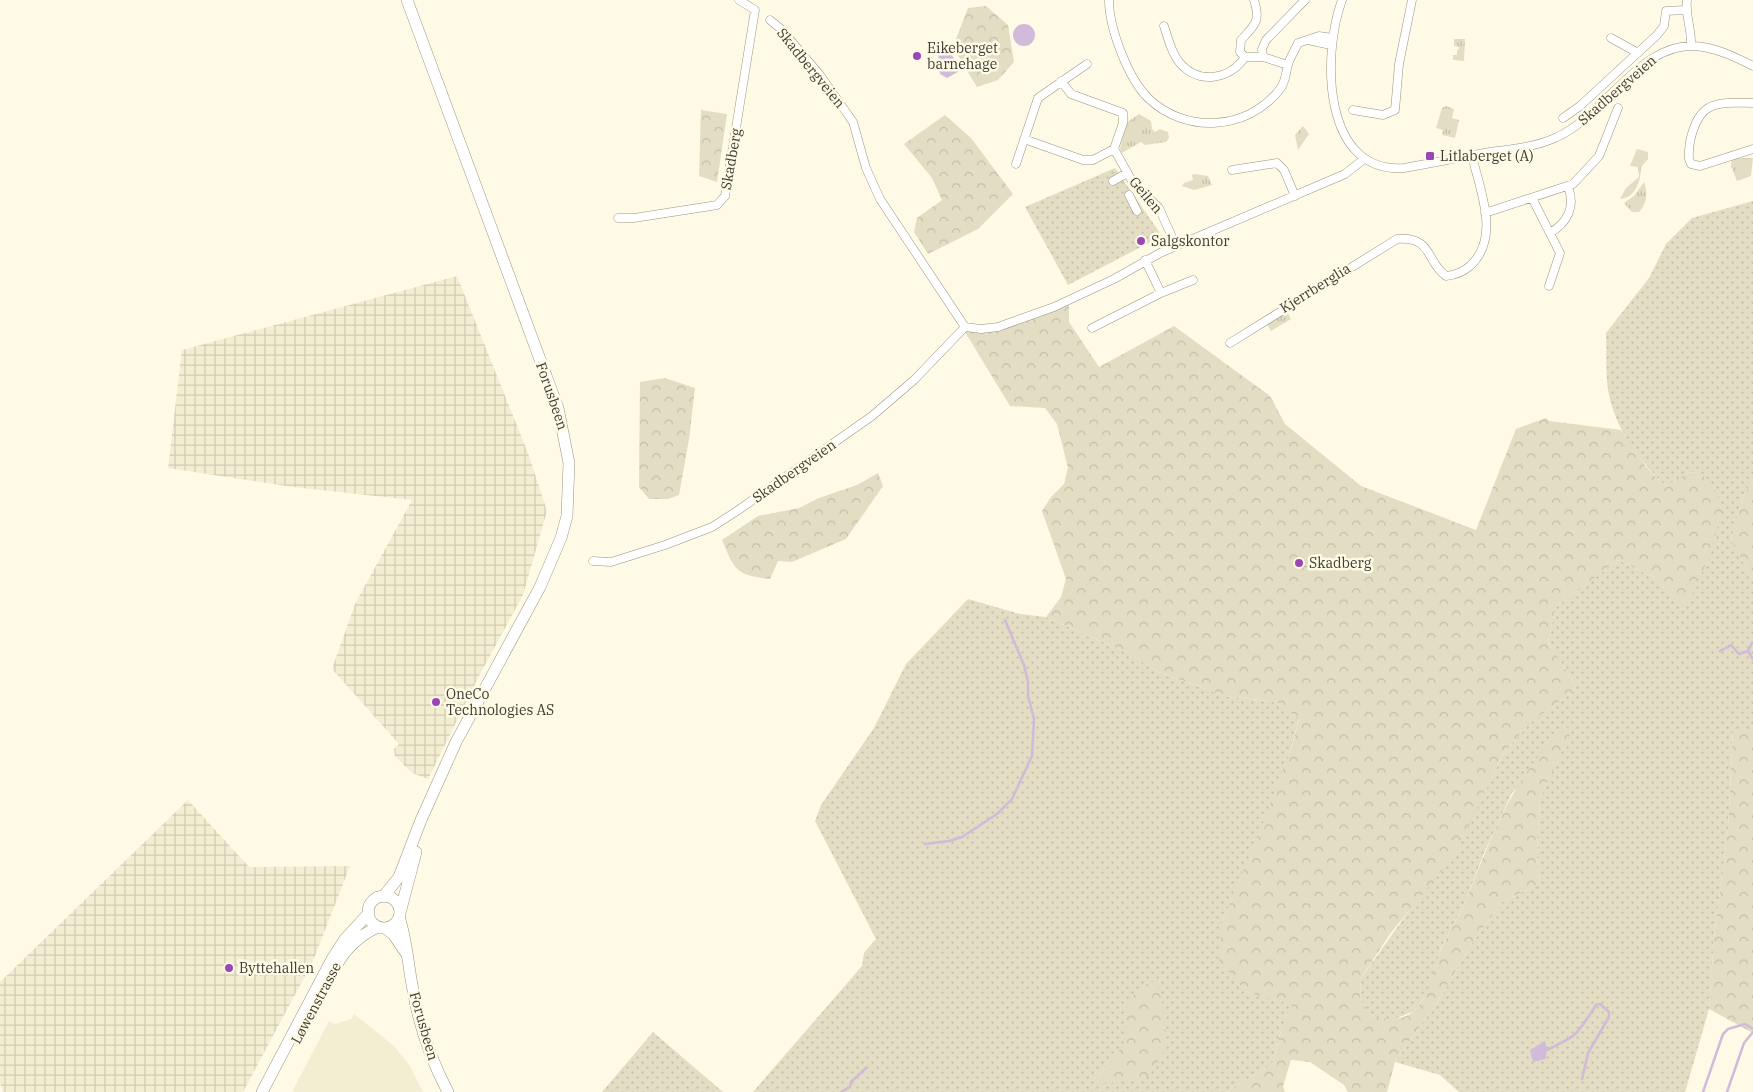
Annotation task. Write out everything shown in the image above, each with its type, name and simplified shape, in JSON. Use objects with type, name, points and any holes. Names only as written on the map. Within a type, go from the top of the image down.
[{"type":"main road","name":"Forusbeen","points":[[384,897],[399,877],[456,742],[552,564],[567,516],[570,464],[558,408],[407,0]]},
{"type":"main road","name":"Forusbeen","points":[[426,812],[400,915],[407,943],[408,958],[421,1026],[431,1055],[448,1092]]},
{"type":"main road","points":[[384,897],[393,900],[400,915],[391,927],[382,928],[370,919],[369,913],[374,901],[384,897]]},
{"type":"main road","name":"Løwenstrasse","points":[[262,1092],[332,959],[345,939],[369,913]]},
{"type":"main road","name":"Forusbeen","points":[[382,928],[396,938],[408,958]]},
{"type":"main road","name":"Løwenstrasse","points":[[269,1092],[340,958],[362,936],[382,928]]},
{"type":"street","name":"Skadberg","points":[[618,218],[634,218],[712,206],[722,200],[727,190],[754,10],[739,0]]},
{"type":"street","points":[[1100,0],[1109,1],[1114,29],[1134,78],[1154,103],[1180,118],[1219,123],[1250,114],[1280,89],[1286,78],[1288,65],[1298,43],[1306,39],[1332,42]]},
{"type":"street","points":[[1245,57],[1240,50],[1240,44],[1256,21],[1254,0]]},
{"type":"street","points":[[1263,57],[1262,49],[1266,40],[1304,0]]},
{"type":"street","points":[[965,327],[981,329],[998,327],[1054,307],[1114,279],[1145,260],[1345,174],[1362,156],[1346,139],[1337,115],[1331,79],[1332,42],[1342,0]]},
{"type":"street","points":[[1353,110],[1383,115],[1395,110],[1399,64],[1412,0]]},
{"type":"street","points":[[1687,0],[1686,10],[1690,24],[1691,46]]},
{"type":"street","points":[[1563,118],[1580,106],[1662,30],[1666,11],[1686,10]]},
{"type":"street","name":"Skadbergveien","points":[[593,561],[611,562],[665,546],[712,527],[872,416],[914,380],[965,327],[880,199],[866,168],[853,122],[820,75],[770,20]]},
{"type":"street","points":[[1164,26],[1178,61],[1192,72],[1201,76],[1219,76],[1230,72],[1245,57],[1263,57],[1288,65]]},
{"type":"street","name":"Skadbergveien","points":[[1611,38],[1638,53]]},
{"type":"street","name":"Skadbergveien","points":[[1362,156],[1379,167],[1396,169],[1539,144],[1569,132],[1650,59],[1671,48],[1691,46],[1721,51],[1753,66]]},
{"type":"street","points":[[1016,164],[1038,98],[1087,64]]},
{"type":"street","points":[[1024,139],[1084,160],[1093,160],[1114,149],[1124,115],[1071,94],[1061,81]]},
{"type":"street","points":[[1753,104],[1722,104],[1705,111],[1694,129],[1689,159],[1692,164],[1700,166],[1753,149]]},
{"type":"street","points":[[1472,156],[1485,213],[1568,187],[1586,172],[1599,156],[1618,108]]},
{"type":"street","name":"Geilen","points":[[1114,149],[1137,187],[1159,208],[1176,246]]},
{"type":"street","points":[[1232,170],[1277,163],[1284,170],[1295,196]]},
{"type":"street","name":"Geilen","points":[[1113,181],[1127,172]]},
{"type":"street","points":[[1550,233],[1564,223],[1568,216],[1572,201],[1568,187]]},
{"type":"street","name":"Geilen","points":[[1129,195],[1137,211]]},
{"type":"street","points":[[1532,198],[1560,255],[1549,286]]},
{"type":"street","name":"Kjerrberglia","points":[[1230,343],[1397,238],[1416,241],[1424,246],[1443,274],[1455,275],[1473,263],[1485,246],[1487,229],[1485,213]]},
{"type":"street","points":[[1145,260],[1161,294]]},
{"type":"street","points":[[1092,328],[1193,280]]},
{"type":"shaded area","points":[[1024,24],[1032,27],[1035,35],[1032,43],[1024,46],[1016,43],[1013,35],[1016,27]]},
{"type":"shaded area","points":[[943,42],[955,60],[963,66],[961,70],[947,78],[940,74],[938,53],[940,43]]},
{"type":"shaded area","points":[[457,276],[528,453],[547,511],[523,595],[480,674],[428,779],[412,773],[395,756],[394,749],[399,744],[332,669],[355,604],[412,500],[293,487],[168,468],[182,350]]},
{"type":"shaded area","points":[[188,800],[249,867],[350,866],[313,961],[243,1092],[3,1092],[0,1083],[0,982]]},
{"type":"shaded area","points":[[354,1014],[394,1046],[410,1066],[423,1092],[292,1092],[329,1021],[335,1024],[351,1019]]},
{"type":"shaded area","points":[[1545,1041],[1547,1050],[1545,1059],[1533,1062],[1530,1050]]},
{"type":"green space","points":[[986,6],[1008,25],[1014,62],[998,80],[977,87],[953,47],[968,8]]},
{"type":"green space","points":[[1454,39],[1465,39],[1464,61],[1453,60],[1453,55],[1457,55],[1457,50],[1459,49],[1459,47],[1454,46]]},
{"type":"green space","points":[[1446,106],[1454,109],[1452,118],[1459,120],[1455,138],[1442,135],[1443,130],[1436,128],[1442,108]]},
{"type":"green space","points":[[701,110],[727,114],[717,182],[699,176]]},
{"type":"green space","points":[[1139,114],[1151,121],[1152,129],[1155,132],[1160,129],[1168,132],[1169,138],[1166,142],[1145,145],[1141,142],[1122,153],[1120,149],[1126,123]]},
{"type":"green space","points":[[945,115],[971,138],[1013,194],[978,229],[928,254],[914,232],[917,218],[942,200],[932,178],[904,144]]},
{"type":"green space","points":[[1303,126],[1309,134],[1298,150],[1295,135]]},
{"type":"green space","points":[[1637,149],[1648,152],[1648,159],[1641,167],[1639,183],[1634,192],[1620,199],[1626,188],[1639,177],[1638,167],[1630,166]]},
{"type":"green space","points":[[1736,156],[1738,158],[1753,158],[1751,176],[1737,181],[1731,166],[1732,158]]},
{"type":"green space","points":[[1115,168],[1162,236],[1068,285],[1025,207]]},
{"type":"green space","points":[[1192,175],[1208,176],[1212,185],[1194,190],[1182,186],[1184,183],[1193,180]]},
{"type":"green space","points":[[1644,182],[1646,194],[1644,205],[1639,212],[1632,212],[1624,203],[1634,196]]},
{"type":"green space","points":[[1753,201],[1753,480],[1743,496],[1731,540],[1753,580],[1753,729],[1733,729],[1728,829],[1714,937],[1709,1009],[1686,1089],[1685,1092],[1459,1092],[1440,1075],[1395,1062],[1438,1001],[1474,940],[1503,901],[1540,884],[1537,855],[1540,798],[1571,730],[1512,793],[1484,853],[1464,905],[1441,948],[1427,994],[1414,1011],[1390,1021],[1373,1017],[1360,999],[1361,978],[1421,894],[1480,802],[1503,754],[1529,724],[1576,689],[1548,641],[1556,607],[1618,560],[1656,578],[1684,611],[1699,472],[1687,473],[1666,487],[1647,467],[1631,445],[1618,421],[1609,395],[1606,333],[1649,278],[1666,244],[1692,218]]},
{"type":"green space","points":[[1069,302],[1069,322],[1099,367],[1174,326],[1270,396],[1285,424],[1361,486],[1476,530],[1516,429],[1546,418],[1549,421],[1621,430],[1646,467],[1666,487],[1687,473],[1700,472],[1714,489],[1723,509],[1708,560],[1684,612],[1656,578],[1618,560],[1556,607],[1548,641],[1576,689],[1529,724],[1503,754],[1456,853],[1390,934],[1361,978],[1360,999],[1373,1017],[1378,1018],[1401,1018],[1416,1009],[1429,987],[1442,947],[1465,903],[1484,855],[1506,808],[1532,764],[1568,727],[1571,730],[1569,736],[1540,798],[1537,855],[1540,884],[1503,901],[1474,940],[1438,1001],[1395,1062],[1387,1092],[1348,1092],[1344,1085],[1310,1062],[1291,1060],[1283,1086],[1285,1092],[1225,1092],[1272,1065],[1282,1027],[1292,1005],[1246,992],[1219,960],[1222,922],[1261,828],[1293,743],[1299,719],[1277,702],[1224,696],[1159,672],[1128,653],[1046,617],[1061,597],[1066,579],[1042,511],[1051,497],[1064,484],[1068,468],[1057,424],[1045,408],[1010,406],[965,332]]},
{"type":"green space","points":[[1286,310],[1291,319],[1271,331],[1266,322]]},
{"type":"green space","points":[[665,378],[695,388],[689,439],[679,495],[668,499],[649,499],[639,487],[640,382]]},
{"type":"green space","points":[[878,473],[883,486],[846,539],[792,562],[778,561],[770,579],[743,573],[738,570],[730,559],[722,540],[758,516],[799,508],[819,498],[857,485]]},
{"type":"green space","points":[[1753,480],[1753,580],[1731,540],[1743,496]]},
{"type":"green space","points":[[968,599],[1020,614],[1046,617],[1128,653],[1159,672],[1224,696],[1277,702],[1299,718],[1275,796],[1222,922],[1246,992],[1293,1004],[1282,1027],[1272,1065],[1225,1092],[753,1092],[862,966],[864,953],[876,939],[815,821],[821,805],[874,728],[906,664]],"holes":[[[1127,1003],[1133,1081],[1095,1078],[1112,1063],[1127,1038]]]},
{"type":"green space","points":[[1733,729],[1753,729],[1753,1033],[1709,1009],[1714,937],[1728,829]]},
{"type":"green space","points":[[1156,981],[1162,998],[1167,1047],[1149,1076],[1133,1081],[1100,1084],[1094,1079],[1112,1063],[1126,1038],[1127,1003],[1141,986]]},
{"type":"green space","points":[[653,1032],[723,1092],[602,1092]]},
{"type":"waterway","points":[[925,844],[949,841],[962,837],[997,814],[1012,799],[1032,756],[1034,719],[1028,696],[1028,682],[1024,665],[1005,620]]},
{"type":"waterway","points":[[1752,643],[1748,651],[1753,659]]},
{"type":"waterway","points":[[1720,651],[1731,645],[1739,654],[1748,651]]},
{"type":"waterway","points":[[1547,1050],[1572,1037],[1596,1005],[1600,1004],[1609,1012],[1609,1017],[1588,1053],[1582,1079]]},
{"type":"waterway","points":[[1703,1092],[1723,1034],[1728,1029],[1745,1024],[1753,1029]]},
{"type":"waterway","points":[[1727,1092],[1744,1043],[1753,1032]]},
{"type":"waterway","points":[[841,1092],[850,1087],[851,1082],[866,1068]]},
{"type":"place","name":"Eikeberget barnehage","points":[[917,56]]},
{"type":"place","name":"Litlaberget (A)","points":[[1430,156]]},
{"type":"place","name":"Salgskontor","points":[[1141,241]]},
{"type":"place","name":"Skadberg","points":[[1299,563]]},
{"type":"place","name":"OneCo Technologies AS","points":[[436,702]]},
{"type":"place","name":"Byttehallen","points":[[229,968]]}]
